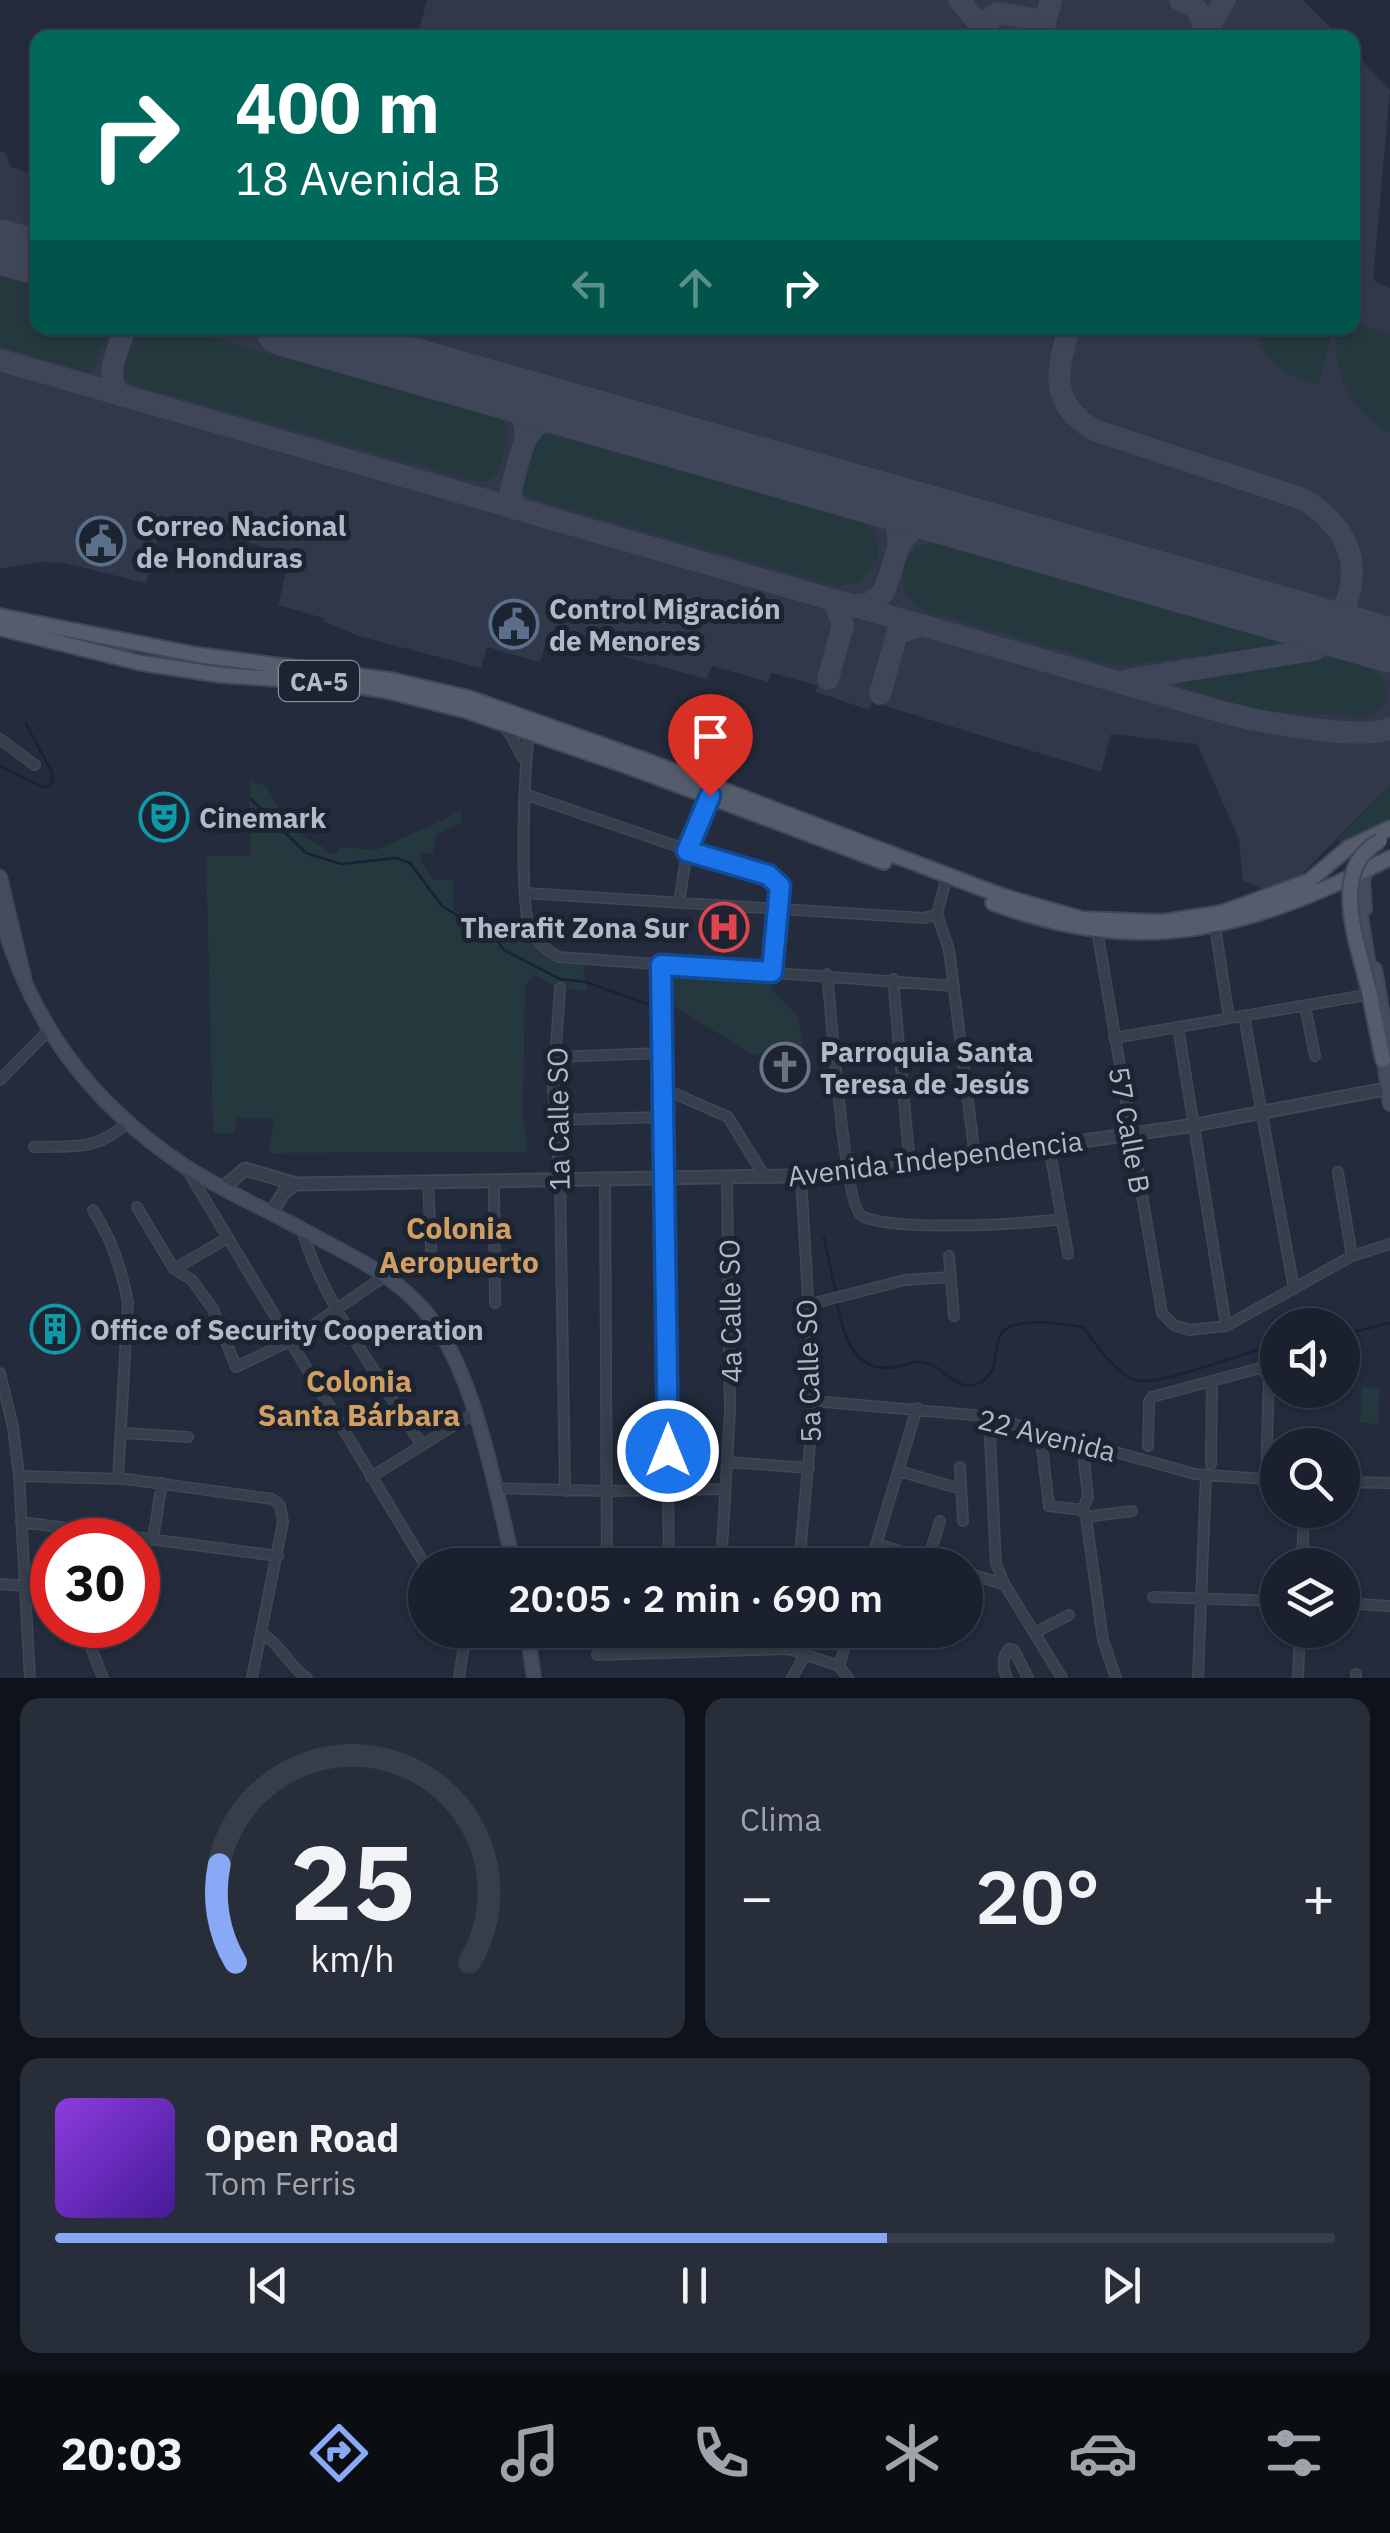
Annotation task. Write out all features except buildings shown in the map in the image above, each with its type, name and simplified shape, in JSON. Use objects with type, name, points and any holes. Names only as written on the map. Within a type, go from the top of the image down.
[{"type":"main road","name":"CA-5","points":[[0,616],[198,655],[391,680],[469,698],[634,762]]},
{"type":"main road","name":"CA-5","points":[[0,628],[70,647],[195,672],[278,677],[388,691],[634,762]]},
{"type":"main road","points":[[634,762],[710,796],[1041,920],[1097,930],[1158,932],[1215,926],[1274,910],[1378,864]]},
{"type":"main road","points":[[634,762],[1002,896],[1082,920],[1162,922],[1220,913],[1309,881],[1390,816]]},
{"type":"main road","points":[[1360,842],[1390,828]]},
{"type":"main road","points":[[1387,842],[1362,890],[1389,1094]]},
{"type":"main road","points":[[1387,842],[1362,852],[1353,865],[1350,880],[1367,994],[1387,1057]]},
{"type":"main road","points":[[0,877],[23,960],[25,984]]},
{"type":"main road","points":[[1342,882],[1360,910],[1387,1057]]},
{"type":"main road","points":[[0,913],[14,962],[49,1030],[77,1072],[128,1122],[184,1166],[385,1276],[424,1309],[450,1348],[474,1413],[510,1548]]},
{"type":"main road","points":[[530,1648],[534,1678]]},
{"type":"street","points":[[498,721],[520,748],[525,765]]},
{"type":"street","points":[[530,732],[524,794],[529,928],[541,945],[559,956],[954,986]]},
{"type":"street","points":[[0,739],[35,765]]},
{"type":"street","points":[[524,794],[768,875],[780,886],[772,972]]},
{"type":"street","points":[[679,903],[687,851],[710,796]]},
{"type":"street","points":[[945,884],[937,914],[949,950],[975,1157]]},
{"type":"street","points":[[526,892],[924,918],[937,914]]},
{"type":"street","points":[[1215,926],[1229,1018]]},
{"type":"street","name":"57 Calle B","points":[[1097,930],[1162,1313],[1174,1324],[1190,1330],[1226,1326]]},
{"type":"street","points":[[661,965],[669,1548]]},
{"type":"street","points":[[827,974],[847,1174],[854,1208],[861,1216],[887,1222],[998,1226],[1061,1219]]},
{"type":"street","points":[[893,979],[910,1166]]},
{"type":"street","name":"1a Calle SO","points":[[560,988],[555,1120],[560,1178],[566,1491]]},
{"type":"street","points":[[1114,1038],[1367,994]]},
{"type":"street","points":[[1305,1006],[1315,1056]]},
{"type":"street","points":[[1244,1016],[1294,1290]]},
{"type":"street","points":[[1178,1028],[1226,1326],[1352,1256],[1390,1244]]},
{"type":"street","points":[[0,1080],[49,1030]]},
{"type":"street","points":[[556,1057],[661,1052]]},
{"type":"street","points":[[662,1088],[728,1117],[765,1177]]},
{"type":"street","name":"Avenida Independencia","points":[[223,1188],[244,1169],[296,1184],[847,1174],[1194,1126],[1389,1094]]},
{"type":"street","points":[[555,1120],[662,1116]]},
{"type":"street","points":[[34,1147],[94,1145],[111,1138],[128,1122]]},
{"type":"street","points":[[1049,1146],[1068,1254]]},
{"type":"street","points":[[184,1166],[414,1548]]},
{"type":"street","points":[[1338,1172],[1352,1256]]},
{"type":"street","points":[[606,1177],[607,1548]]},
{"type":"street","name":"4a Calle SO","points":[[722,1548],[731,1317],[727,1177]]},
{"type":"street","name":"5a Calle SO","points":[[801,1177],[814,1402],[801,1548]]},
{"type":"street","points":[[494,1180],[495,1303]]},
{"type":"street","points":[[428,1181],[432,1267]]},
{"type":"street","points":[[272,1212],[284,1192],[296,1184]]},
{"type":"street","points":[[138,1207],[174,1269],[201,1290],[213,1309],[232,1364],[241,1368],[290,1341],[385,1276]]},
{"type":"street","points":[[93,1210],[106,1230],[128,1303],[118,1478]]},
{"type":"street","points":[[302,1229],[307,1248],[338,1309],[421,1444]]},
{"type":"street","points":[[174,1269],[226,1239]]},
{"type":"street","points":[[949,1256],[954,1316]]},
{"type":"street","points":[[807,1305],[905,1280],[950,1277]]},
{"type":"street","points":[[1148,1446],[1152,1397],[1260,1368],[1269,1377],[1268,1428]]},
{"type":"street","points":[[0,1373],[14,1427],[19,1476],[30,1678]]},
{"type":"street","points":[[1211,1464],[1212,1381]]},
{"type":"street","name":"22 Avenida","points":[[814,1402],[917,1408],[988,1418],[1206,1476],[1260,1479]]},
{"type":"street","points":[[876,1548],[917,1408]]},
{"type":"street","points":[[370,1477],[474,1413]]},
{"type":"street","points":[[988,1418],[996,1564],[1062,1678]]},
{"type":"street","points":[[1040,1431],[1049,1506],[1084,1513],[1132,1511]]},
{"type":"street","points":[[123,1433],[188,1437]]},
{"type":"street","points":[[1082,1443],[1088,1497],[1084,1513],[1103,1640],[1116,1678]]},
{"type":"street","points":[[728,1462],[809,1468]]},
{"type":"street","points":[[960,1467],[963,1521]]},
{"type":"street","points":[[898,1471],[961,1490]]},
{"type":"street","points":[[19,1476],[162,1482],[272,1499],[280,1504],[284,1522],[252,1678]]},
{"type":"street","points":[[1198,1678],[1206,1476]]},
{"type":"street","points":[[156,1518],[162,1482]]},
{"type":"street","points":[[1360,1482],[1390,1483]]},
{"type":"street","points":[[494,1488],[724,1489]]},
{"type":"street","points":[[932,1548],[940,1520]]},
{"type":"street","points":[[21,1522],[30,1523]]},
{"type":"street","points":[[160,1540],[278,1556]]},
{"type":"street","points":[[877,1544],[890,1548]]},
{"type":"street","points":[[983,1578],[1005,1585]]},
{"type":"street","points":[[0,1584],[30,1586]]},
{"type":"street","points":[[1154,1597],[1260,1600]]},
{"type":"street","points":[[1360,1605],[1390,1606]]},
{"type":"street","points":[[1034,1632],[1068,1615]]},
{"type":"street","points":[[263,1634],[307,1678]]},
{"type":"street","points":[[91,1648],[103,1678]]},
{"type":"street","points":[[458,1678],[463,1648]]},
{"type":"street","points":[[622,1648],[623,1654]]},
{"type":"street","points":[[689,1648],[690,1652]]},
{"type":"street","points":[[839,1666],[844,1648]]},
{"type":"street","points":[[1298,1678],[1299,1648]]},
{"type":"street","points":[[1007,1678],[1003,1669],[1009,1649],[1014,1650],[1028,1678]]},
{"type":"street","points":[[596,1655],[789,1650],[806,1652],[839,1666],[848,1678]]},
{"type":"street","points":[[792,1678],[806,1652]]},
{"type":"shaded area","points":[[427,0],[1303,0],[1333,30],[419,30]]},
{"type":"shaded area","points":[[1360,58],[1390,90],[1373,280],[1390,288],[1390,785],[1297,879],[1265,890],[1243,881],[1239,839],[1197,744],[1111,734],[1101,772],[872,702],[869,710],[816,692],[817,685],[771,673],[768,682],[712,666],[707,679],[548,636],[540,662],[487,647],[481,668],[358,636],[323,618],[278,605],[290,555],[196,527],[194,535],[161,526],[146,583],[64,563],[39,562],[0,569],[0,151],[5,152],[11,167],[30,174],[30,335],[1360,335]]},
{"type":"green space","points":[[0,276],[30,285],[30,335],[110,335],[93,371],[86,372],[0,346]]},
{"type":"green space","points":[[1360,325],[1390,335],[1390,432],[1364,414],[1346,389],[1338,335],[1360,335]]},
{"type":"green space","points":[[133,335],[205,335],[502,419],[509,433],[497,475],[479,482],[130,384],[123,372]]},
{"type":"green space","points":[[1257,335],[1332,335],[1318,384],[1277,365]]},
{"type":"green space","points":[[544,433],[860,521],[876,537],[878,560],[861,581],[837,586],[531,498],[524,494],[525,460],[531,444]]},
{"type":"green space","points":[[938,543],[1278,642],[1278,646],[1116,666],[923,610],[906,592],[903,569],[914,550]]},
{"type":"green space","points":[[1333,657],[1377,673],[1388,699],[1380,711],[1367,717],[1263,711],[1177,686],[1180,681]]},
{"type":"green space","points":[[250,780],[266,786],[290,823],[324,847],[325,853],[338,854],[339,847],[376,850],[461,811],[461,823],[436,835],[433,853],[421,854],[421,861],[434,880],[453,879],[453,910],[555,958],[583,963],[587,991],[560,988],[534,975],[525,988],[523,1115],[528,1152],[268,1153],[274,1118],[236,1118],[235,1133],[213,1133],[206,856],[250,856]]},
{"type":"green space","points":[[1390,785],[1390,817],[1348,848],[1337,840]]},
{"type":"green space","points":[[682,972],[770,982],[774,992],[798,1017],[803,1047],[753,1055],[669,1003],[668,983]]},
{"type":"green space","points":[[1362,1387],[1380,1388],[1378,1424],[1360,1423]]},
{"type":"waterway","points":[[0,766],[41,786],[52,782],[52,772],[26,724]]},
{"type":"waterway","points":[[251,799],[306,853],[341,864],[396,858],[410,863],[442,906],[495,938],[504,950],[560,979],[586,982],[655,1007]]},
{"type":"waterway","points":[[824,1238],[836,1294]]},
{"type":"waterway","points":[[837,1302],[846,1336],[866,1362],[889,1368],[927,1363],[966,1385],[987,1377],[1001,1334],[1016,1324],[1083,1327],[1118,1369],[1132,1379],[1144,1381],[1260,1349]]},
{"type":"waterway","points":[[1360,1330],[1390,1323]]},
{"type":"taxiway","points":[[959,0],[984,30]]},
{"type":"taxiway","points":[[1043,30],[1051,0]]},
{"type":"taxiway","points":[[1180,0],[1199,14],[1203,30]]},
{"type":"taxiway","points":[[1208,30],[1225,0]]},
{"type":"taxiway","points":[[988,30],[988,20],[998,13],[1045,21]]},
{"type":"taxiway","points":[[122,396],[112,373],[123,335]]},
{"type":"taxiway","points":[[1067,335],[1060,385],[1069,408],[1079,419],[1094,430],[1303,499],[1340,533],[1349,551],[1350,590],[1343,610],[1314,650],[1127,680]]},
{"type":"taxiway","points":[[0,360],[1226,713],[1336,732],[1377,732],[1390,728]]},
{"type":"taxiway","points":[[489,386],[516,406],[524,420],[526,439]]},
{"type":"taxiway","points":[[518,509],[511,499],[511,489],[528,436],[544,420],[575,411]]},
{"type":"taxiway","points":[[852,606],[871,603],[884,592],[899,546],[896,520],[874,497]]},
{"type":"taxiway","points":[[899,546],[911,530],[939,515]]},
{"type":"taxiway","points":[[828,679],[843,625],[833,600]]},
{"type":"taxiway","points":[[880,694],[897,634],[922,625]]},
{"type":"taxiway","points":[[1385,644],[1390,647]]},
{"type":"runway","points":[[0,247],[30,255]]},
{"type":"runway","points":[[307,335],[1390,645]]},
{"type":"place","name":"Correo Nacional de Honduras","points":[[101,541]]},
{"type":"place","name":"Control Migración de Menores","points":[[514,624]]},
{"type":"place","name":"Cinemark","points":[[164,817]]},
{"type":"place","name":"Therafit Zona Sur","points":[[724,927]]},
{"type":"place","name":"Parroquia Santa Teresa de Jesús","points":[[785,1067]]},
{"type":"place","name":"Office of Security Cooperation","points":[[55,1329]]},
{"type":"district","name":"Colonia Aeropuerto","points":[[459,1244]]},
{"type":"district","name":"Colonia Santa Bárbara","points":[[359,1397]]},
{"type":"route","points":[[668,1451],[661,965],[772,972],[780,886],[768,875],[687,851],[710,796]]}]
